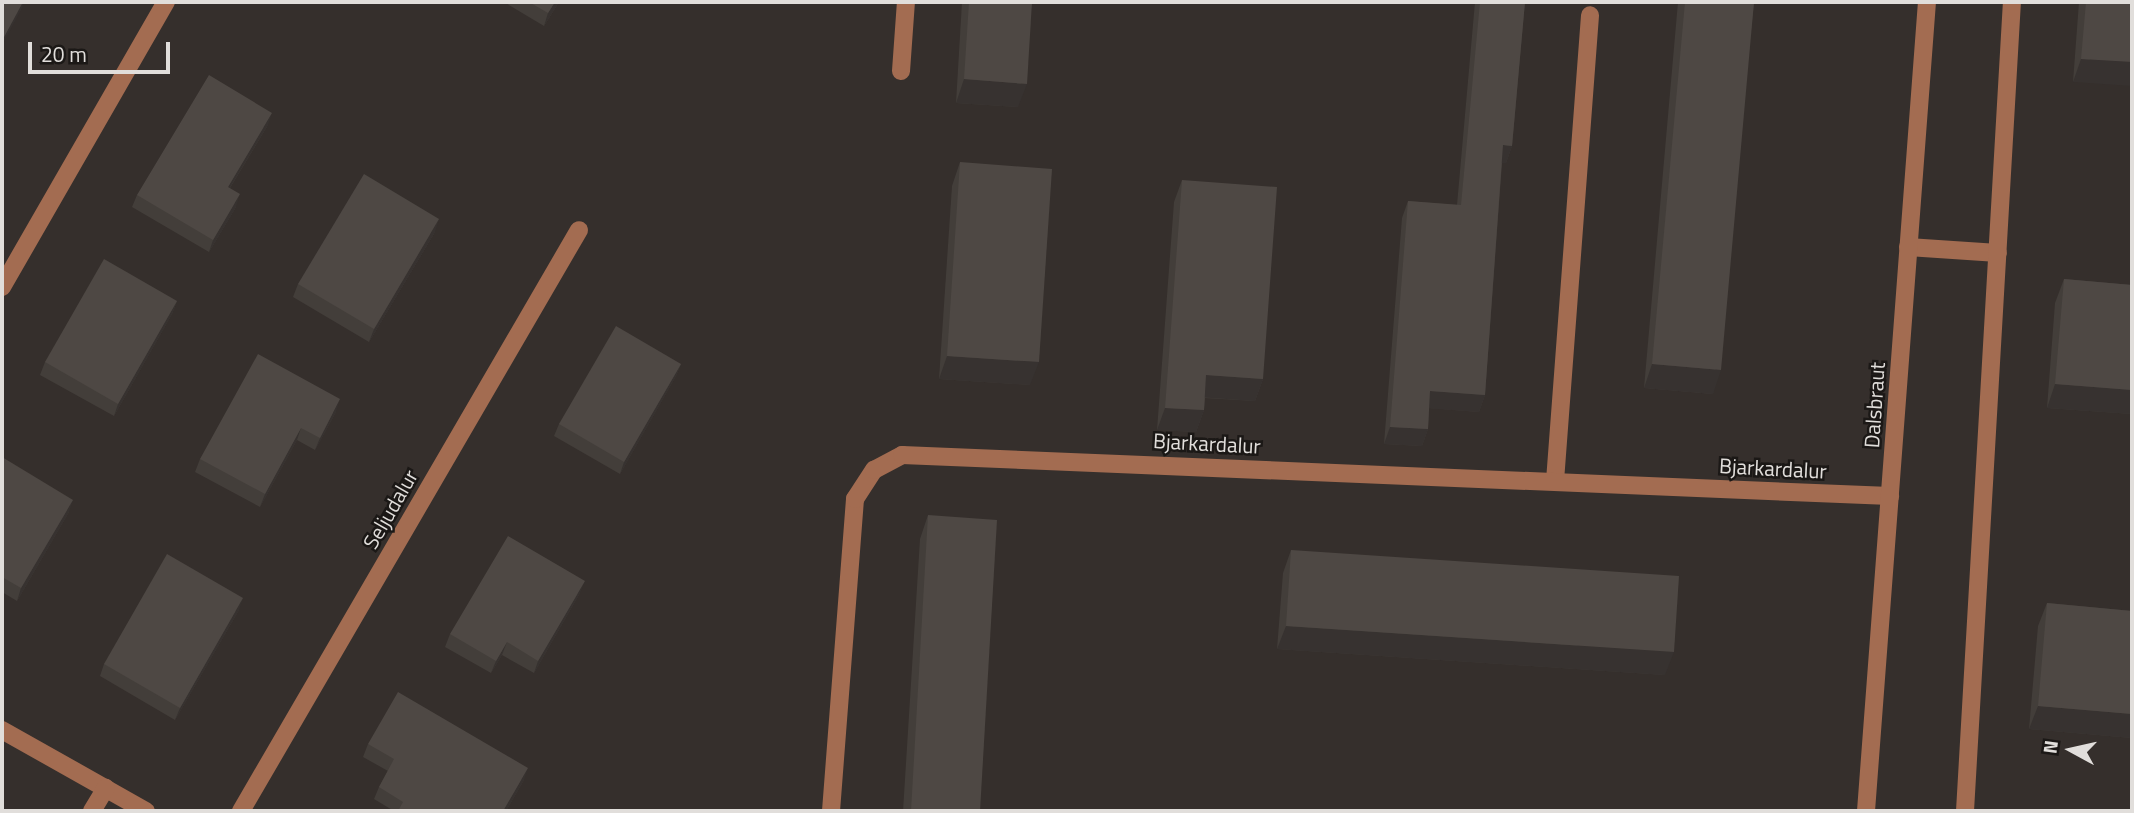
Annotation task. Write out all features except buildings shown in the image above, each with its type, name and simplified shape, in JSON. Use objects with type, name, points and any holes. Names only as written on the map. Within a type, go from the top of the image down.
[{"type":"street","points":[[2,287],[166,2]]},
{"type":"street","points":[[901,71],[906,2]]},
{"type":"street","name":"Dalsbraut","points":[[1866,811],[1927,2]]},
{"type":"street","points":[[1965,811],[2012,2]]},
{"type":"street","points":[[1555,481],[1590,15]]},
{"type":"street","name":"Seljudalur","points":[[241,811],[579,230]]},
{"type":"street","points":[[1908,247],[1998,253]]},
{"type":"street","name":"Bjarkardalur","points":[[831,811],[855,499],[862,483],[888,460],[918,453],[1890,496]]},
{"type":"street","points":[[2,730],[146,811]]},
{"type":"street","points":[[92,811],[106,788]]}]
